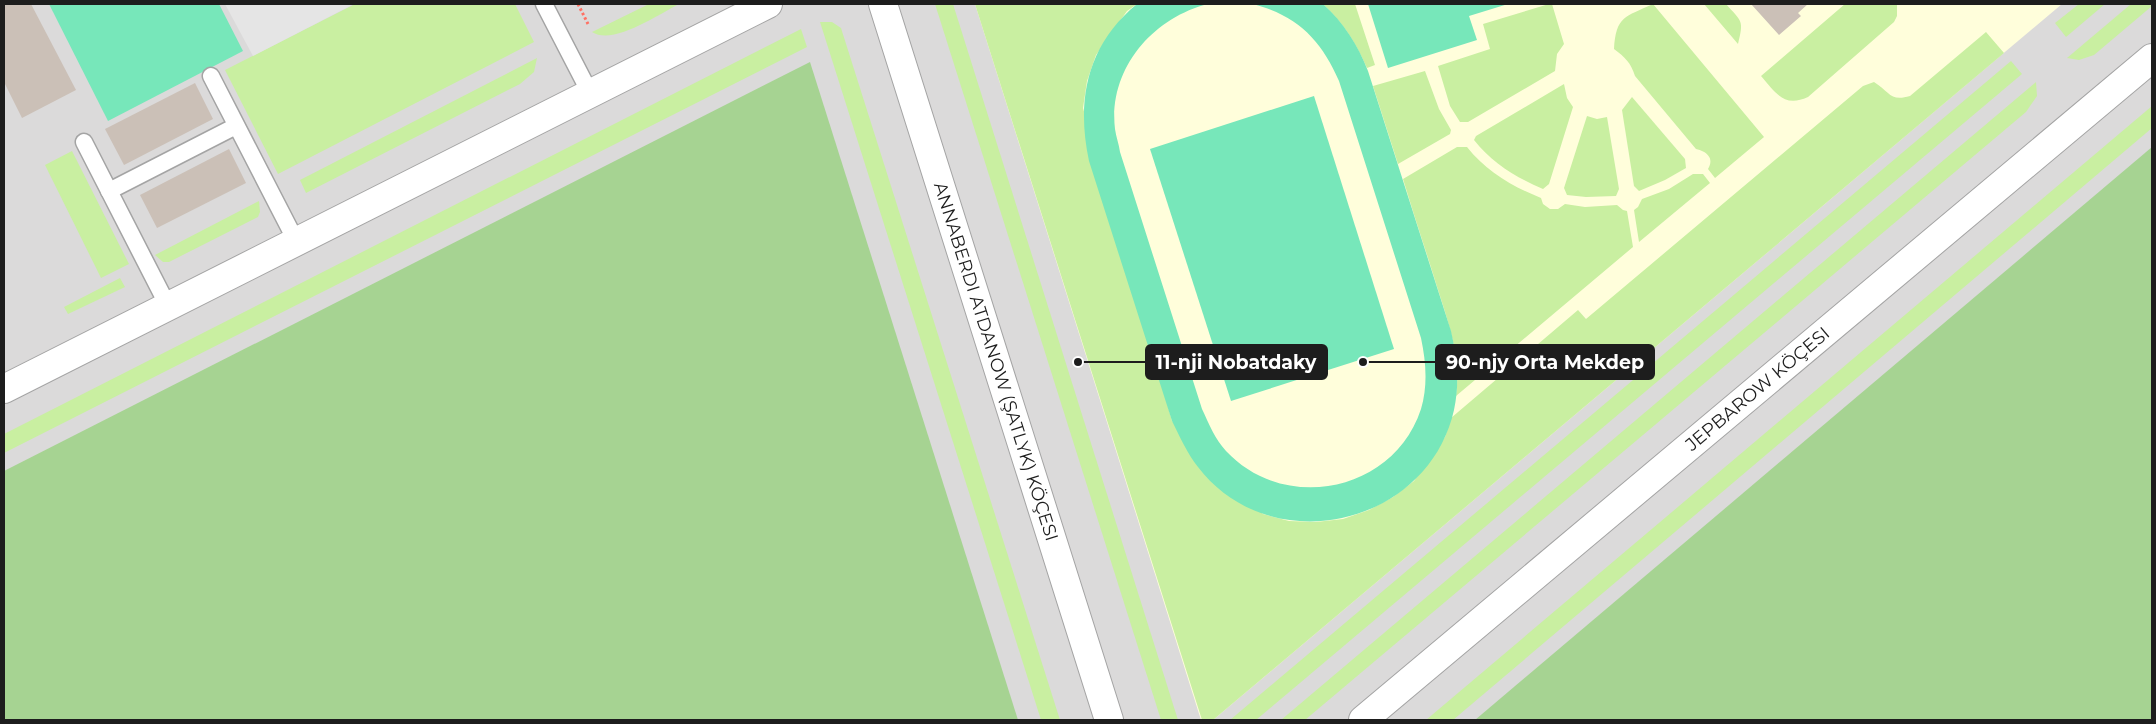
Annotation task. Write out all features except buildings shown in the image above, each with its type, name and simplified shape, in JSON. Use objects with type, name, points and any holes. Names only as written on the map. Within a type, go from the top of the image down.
[{"type":"street","points":[[4,389],[768,4]]},
{"type":"street","name":"ANNABERDI ATDANOW (ŞATLYK) KÖÇESI","points":[[883,4],[1109,720]]},
{"type":"street","name":"JEPBAROW KÖÇESI","points":[[1363,720],[2152,58]]},
{"type":"lane","points":[[544,4],[590,93]]},
{"type":"lane","points":[[211,76],[296,241]]},
{"type":"lane","points":[[109,191],[236,126]]},
{"type":"lane","points":[[84,142],[168,306]]},
{"type":"path","points":[[578,4],[588,24]]},
{"type":"shaded area","points":[[4,4],[2152,4],[2152,720],[4,720]]},
{"type":"shaded area","points":[[225,4],[354,4],[253,56]]},
{"type":"shaded area","points":[[975,4],[2062,4],[1213,720],[1201,720]]},
{"type":"green space","points":[[49,4],[219,4],[243,51],[108,121]]},
{"type":"green space","points":[[355,4],[515,4],[534,42],[278,174],[225,70]]},
{"type":"green space","points":[[649,4],[679,4],[623,32],[601,35],[592,32]]},
{"type":"green space","points":[[935,4],[953,4],[1178,720],[1161,720]]},
{"type":"green space","points":[[975,4],[1137,4],[1127,11],[1096,55],[1087,81],[1083,108],[1172,421],[1263,514],[1289,521],[1316,522],[1343,519],[1369,510],[1393,497],[1414,481],[1445,437],[1451,418],[1578,310],[1586,319],[1863,86],[1874,82],[1894,97],[1903,98],[1910,96],[1986,32],[2004,53],[1213,720],[1202,720]]},
{"type":"green space","points":[[1137,4],[1208,4],[1188,11],[1169,21],[1152,34],[1138,50],[1127,67],[1119,87],[1115,107],[1115,129],[1120,152],[1202,409],[1226,451],[1250,471],[1278,483],[1307,487],[1336,485],[1363,475],[1387,459],[1407,437],[1421,409],[1423,400],[1425,374],[1421,338],[1339,81],[1324,53],[1306,32],[1283,15],[1253,4],[1323,4],[1344,27],[1360,52],[1368,71],[1451,331],[1457,370],[1454,410],[1439,450],[1413,481],[1381,504],[1344,518],[1304,521],[1265,514],[1229,497],[1198,467],[1187,451],[1172,421],[1089,161],[1085,138],[1085,95],[1089,75],[1096,56],[1120,20]]},
{"type":"green space","points":[[1323,4],[1355,4],[1375,65],[1367,68],[1348,33]]},
{"type":"green space","points":[[1368,4],[1508,4],[1469,16],[1477,40],[1388,68]]},
{"type":"green space","points":[[1552,4],[1564,44],[1557,54],[1555,71],[1468,122],[1460,122],[1450,106],[1438,66],[1490,49],[1483,24]]},
{"type":"green space","points":[[1653,4],[1764,137],[1715,178],[1708,169],[1710,158],[1703,151],[1696,149],[1635,76],[1632,67],[1614,49],[1617,30],[1624,19]]},
{"type":"green space","points":[[1704,4],[1726,4],[1735,14],[1741,26],[1738,44]]},
{"type":"green space","points":[[1845,4],[1897,4],[1897,16],[1894,22],[1808,97],[1793,101],[1781,97],[1761,76]]},
{"type":"green space","points":[[2079,4],[2105,4],[2066,37],[2055,23]]},
{"type":"green space","points":[[2131,4],[2152,4],[2152,6],[2094,55],[2079,60],[2067,58]]},
{"type":"green space","points":[[820,22],[832,22],[841,28],[1060,720],[1041,720]]},
{"type":"green space","points":[[801,29],[807,47],[4,453],[4,434]]},
{"type":"green space","points":[[537,58],[534,72],[520,84],[306,193],[300,180]]},
{"type":"green space","points":[[2011,61],[2022,74],[1256,720],[1230,720]]},
{"type":"green space","points":[[810,62],[1018,720],[4,720],[4,471]]},
{"type":"green space","points":[[1425,71],[1439,109],[1451,130],[1450,134],[1398,164],[1373,86]]},
{"type":"green space","points":[[2036,82],[2037,96],[2026,112],[1305,720],[1281,720]]},
{"type":"green space","points":[[1564,84],[1567,98],[1573,107],[1549,184],[1543,189],[1524,180],[1497,163],[1474,140],[1476,136]]},
{"type":"green space","points":[[1314,96],[1394,349],[1231,401],[1150,149]]},
{"type":"green space","points":[[1632,97],[1685,159],[1686,168],[1665,180],[1639,191],[1634,186],[1622,110]]},
{"type":"green space","points":[[2152,106],[2152,128],[1453,720],[1426,720]]},
{"type":"green space","points":[[1587,116],[1597,119],[1607,117],[1619,189],[1616,196],[1586,197],[1567,195],[1564,188]]},
{"type":"green space","points":[[1457,147],[1467,147],[1491,171],[1520,189],[1541,198],[1543,204],[1550,209],[1558,209],[1565,204],[1585,207],[1617,205],[1627,211],[1633,247],[1456,396],[1457,366],[1452,336],[1403,179]]},
{"type":"green space","points":[[2152,147],[2152,720],[1475,720]]},
{"type":"green space","points":[[72,151],[129,264],[101,278],[45,165]]},
{"type":"green space","points":[[1693,174],[1703,174],[1710,183],[1639,242],[1634,210],[1642,199],[1669,189]]},
{"type":"green space","points":[[259,201],[260,212],[258,217],[169,262],[163,262],[155,255]]},
{"type":"green space","points":[[120,278],[125,287],[68,314],[64,307]]},
{"type":"place","name":"11-nji Nobatdaky","points":[[1078,362]]},
{"type":"place","name":"90-njy Orta Mekdep","points":[[1363,362]]}]
